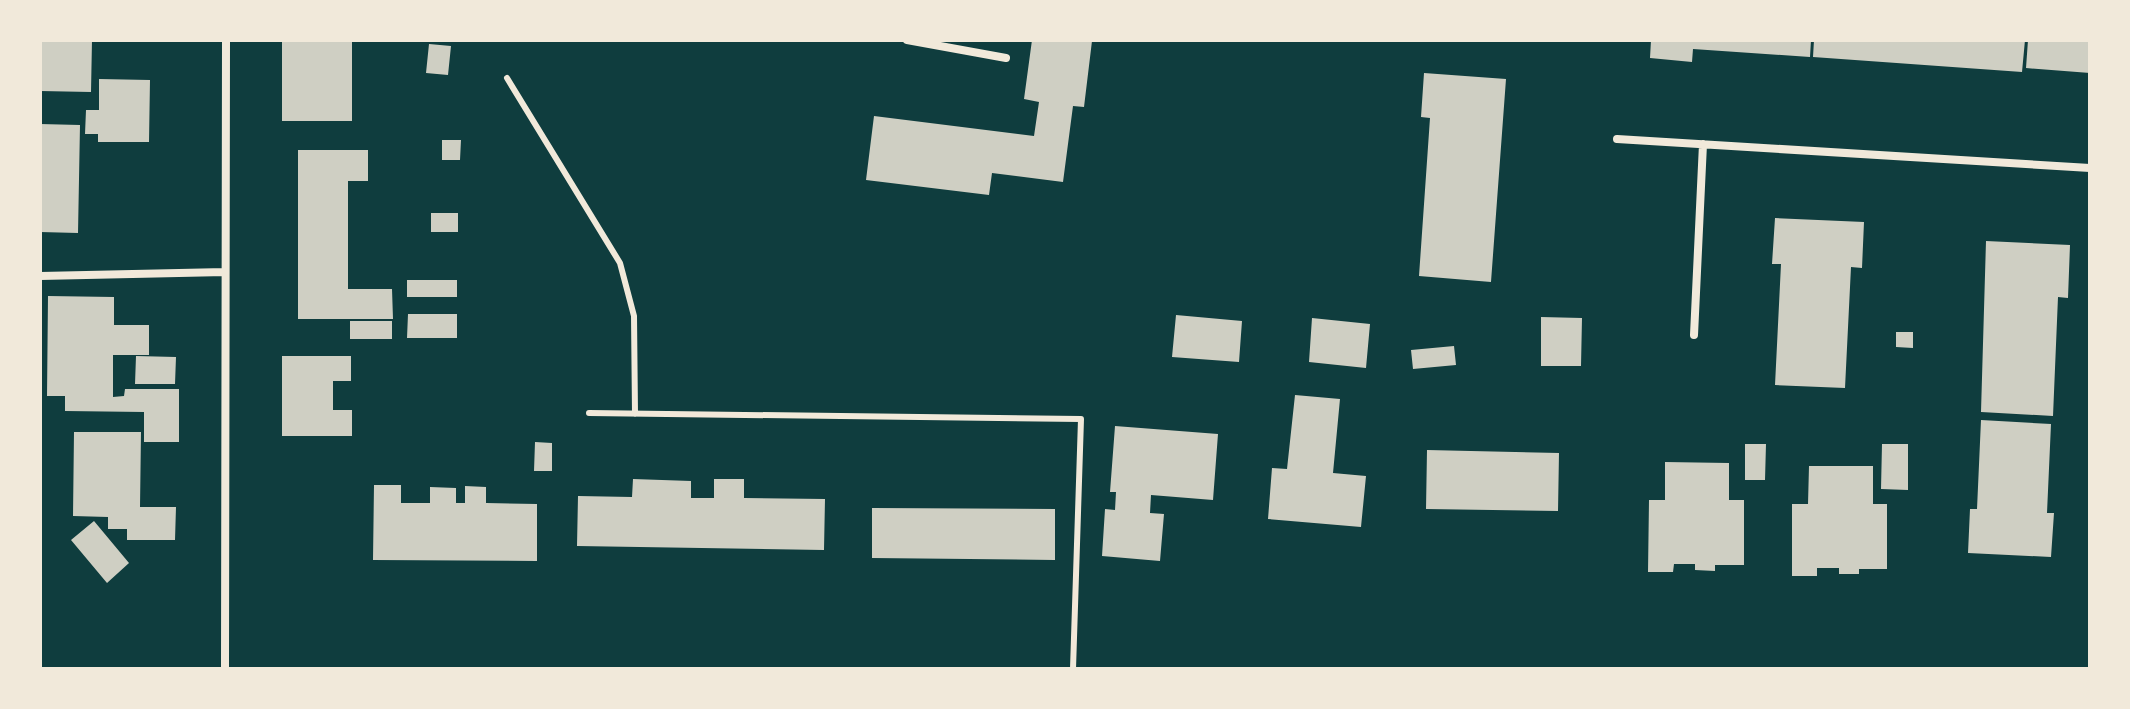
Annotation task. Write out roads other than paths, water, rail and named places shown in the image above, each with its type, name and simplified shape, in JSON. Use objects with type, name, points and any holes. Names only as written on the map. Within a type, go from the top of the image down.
[{"type":"street","points":[[225,669],[226,40]]},
{"type":"street","points":[[907,40],[1006,58]]},
{"type":"street","points":[[1617,139],[2090,168]]},
{"type":"street","points":[[1694,335],[1703,144]]},
{"type":"street","points":[[40,276],[225,272]]},
{"type":"lane","points":[[507,78],[620,263],[634,316],[635,414]]},
{"type":"lane","points":[[589,413],[1081,419],[1073,669]]}]
